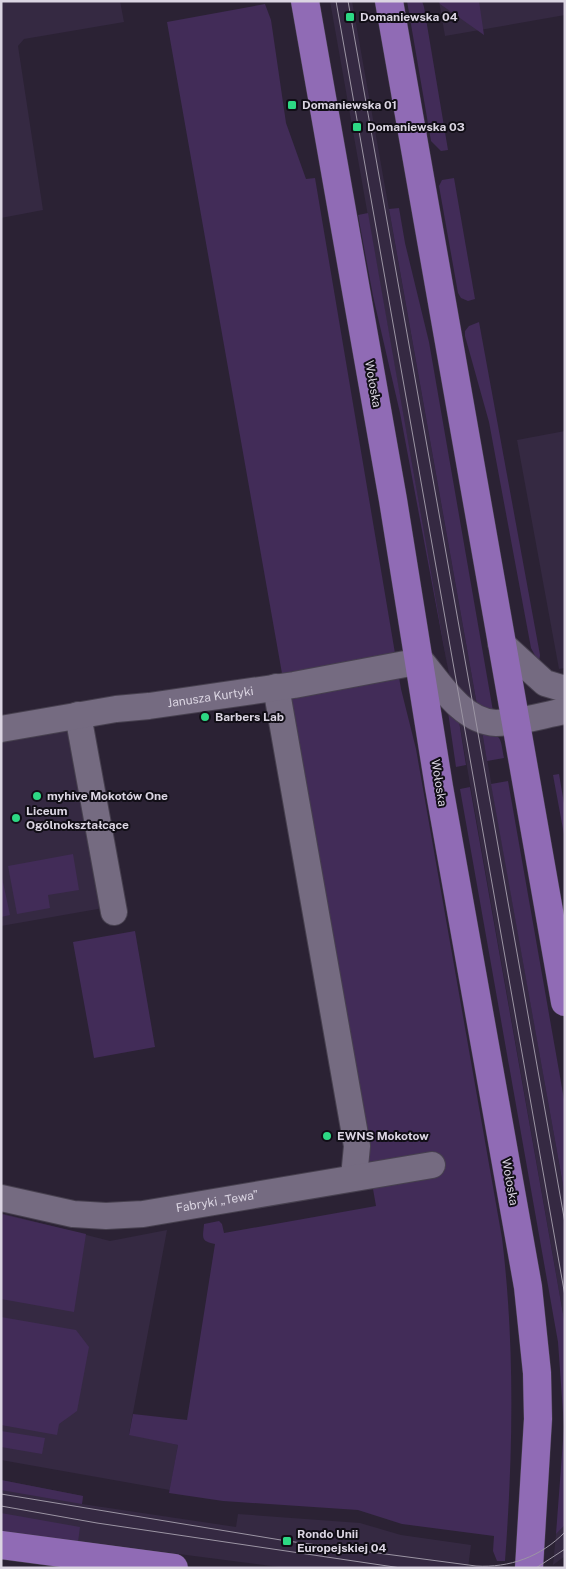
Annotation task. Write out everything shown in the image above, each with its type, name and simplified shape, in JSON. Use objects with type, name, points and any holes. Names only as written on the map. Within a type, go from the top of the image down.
[{"type":"main road","points":[[389,1],[565,1002]]},
{"type":"main road","name":"Wołoska","points":[[303,7],[421,662],[439,785],[528,1286],[537,1372],[538,1419],[529,1568]]},
{"type":"main road","points":[[1,1545],[174,1568]]},
{"type":"street","points":[[501,643],[545,683],[565,689]]},
{"type":"street","points":[[421,662],[467,712],[495,723],[565,711]]},
{"type":"street","name":"Janusza Kurtyki","points":[[1,729],[78,715],[333,678],[421,662]]},
{"type":"street","points":[[276,686],[357,1146],[354,1177]]},
{"type":"street","points":[[78,715],[111,836],[114,912]]},
{"type":"street","name":"Fabryki „Tewa”","points":[[1,1198],[73,1214],[106,1216],[157,1211],[432,1165]]},
{"type":"shaded area","points":[[1,1],[120,1],[124,22],[24,39],[18,46],[43,210],[1,218]]},
{"type":"shaded area","points":[[330,1],[352,1],[477,705],[453,684],[449,674]]},
{"type":"shaded area","points":[[407,1],[422,1],[424,7],[448,150],[441,151],[431,141]]},
{"type":"shaded area","points":[[439,1],[565,1],[565,15],[445,36]]},
{"type":"shaded area","points":[[439,1],[479,1],[484,35],[440,4]]},
{"type":"shaded area","points":[[265,4],[271,20],[286,123],[306,179],[315,178],[401,689],[416,749],[502,1238],[511,1359],[510,1480],[505,1561],[497,1561],[493,1551],[494,1536],[402,1524],[358,1510],[223,1501],[169,1493],[178,1445],[129,1435],[133,1414],[187,1420],[215,1244],[205,1240],[203,1233],[204,1224],[219,1221],[222,1224],[224,1233],[376,1206],[167,22]]},
{"type":"shaded area","points":[[454,178],[475,299],[468,301],[461,298],[458,293],[439,186],[442,180]]},
{"type":"shaded area","points":[[399,208],[405,243],[429,342],[493,711],[477,705],[389,209]]},
{"type":"shaded area","points":[[368,213],[449,674],[400,413],[373,296],[358,215]]},
{"type":"shaded area","points":[[479,322],[540,655],[539,663],[531,648],[489,422],[465,336],[465,331],[469,326]]},
{"type":"shaded area","points":[[565,431],[565,668],[559,669],[517,440]]},
{"type":"shaded area","points":[[65,707],[109,907],[1,926],[1,718]]},
{"type":"shaded area","points":[[448,712],[459,721],[466,765],[456,767]]},
{"type":"shaded area","points":[[459,721],[482,731],[565,1196],[565,1325]]},
{"type":"shaded area","points":[[482,731],[494,734],[499,738],[504,758],[487,761]]},
{"type":"shaded area","points":[[559,774],[565,809],[565,840],[553,775]]},
{"type":"shaded area","points":[[508,781],[565,1105],[565,1196],[491,784]]},
{"type":"shaded area","points":[[470,787],[565,1325],[565,1525],[556,1534],[564,1427],[558,1342],[460,789]]},
{"type":"shaded area","points":[[73,854],[79,890],[48,895],[50,908],[17,914],[8,866]]},
{"type":"shaded area","points":[[1,873],[10,915],[1,917]]},
{"type":"shaded area","points":[[135,931],[155,1047],[94,1058],[73,942]]},
{"type":"shaded area","points":[[1,1213],[110,1241],[167,1230],[129,1434],[178,1445],[170,1490],[1,1460]]},
{"type":"shaded area","points":[[1,1214],[86,1234],[74,1312],[1,1299]]},
{"type":"shaded area","points":[[1,1317],[76,1330],[89,1347],[77,1411],[59,1424],[57,1435],[1,1425]]},
{"type":"shaded area","points":[[1,1431],[45,1438],[42,1454],[1,1447]]},
{"type":"shaded area","points":[[1,1480],[83,1496],[82,1504],[236,1527],[238,1514],[360,1523],[401,1535],[471,1545],[468,1568],[287,1568],[1,1531]]},
{"type":"shaded area","points":[[1,1480],[83,1496],[82,1504],[1,1490]]},
{"type":"shaded area","points":[[1,1513],[80,1527],[78,1542],[1,1531]]},
{"type":"shaded area","points":[[565,1525],[565,1556],[553,1565],[556,1534]]},
{"type":"tram line","points":[[336,1],[565,1296]]},
{"type":"tram line","points":[[348,1],[565,1223]]},
{"type":"tram line","points":[[1,1494],[287,1541],[476,1566],[500,1565],[524,1559],[546,1548],[565,1532]]},
{"type":"tram line","points":[[1,1506],[97,1523],[401,1568]]},
{"type":"tram line","points":[[536,1568],[565,1549]]},
{"type":"place","name":"Domaniewska 04","points":[[350,17]]},
{"type":"place","name":"Domaniewska 01","points":[[292,105]]},
{"type":"place","name":"Domaniewska 03","points":[[357,127]]},
{"type":"place","name":"Barbers Lab","points":[[205,717]]},
{"type":"place","name":"myhive Mokotów One","points":[[37,796]]},
{"type":"place","name":"Liceum Ogólnokształcące","points":[[16,818]]},
{"type":"place","name":"EWNS Mokotow","points":[[327,1136]]},
{"type":"place","name":"Rondo Unii Europejskiej 04","points":[[287,1541]]}]
